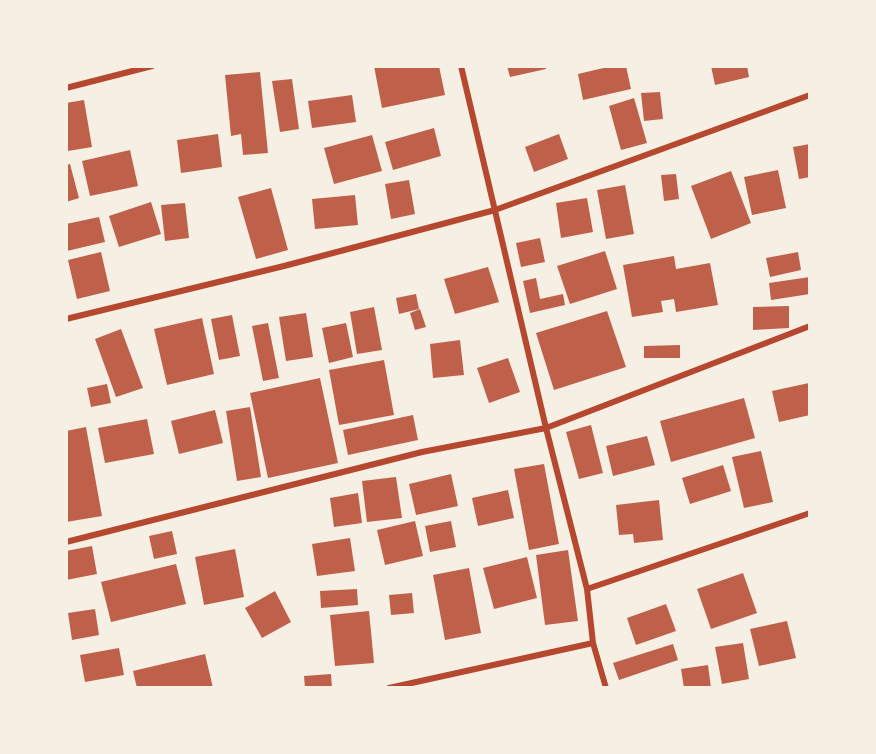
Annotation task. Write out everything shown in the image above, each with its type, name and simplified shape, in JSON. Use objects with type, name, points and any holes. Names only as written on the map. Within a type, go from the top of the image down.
[{"type":"street","points":[[66,88],[152,66]]},
{"type":"street","points":[[461,66],[546,428],[587,589],[593,643],[606,688]]},
{"type":"street","points":[[66,319],[284,266],[495,210],[810,95]]},
{"type":"street","points":[[66,542],[422,452],[546,428],[810,326]]},
{"type":"street","points":[[587,589],[810,513]]},
{"type":"street","points":[[389,688],[593,643]]},
{"type":"building","points":[[374,66],[439,66],[445,95],[382,108]]},
{"type":"building","points":[[507,66],[545,66],[546,69],[510,77]]},
{"type":"building","points":[[612,66],[626,66],[631,89],[583,100],[578,74]]},
{"type":"building","points":[[711,66],[747,66],[749,77],[715,85]]},
{"type":"building","points":[[260,72],[268,153],[243,155],[241,134],[231,136],[225,75]]},
{"type":"building","points":[[292,79],[299,129],[280,132],[272,81]]},
{"type":"building","points":[[660,92],[663,119],[644,121],[641,93]]},
{"type":"building","points":[[352,95],[356,122],[312,128],[308,101]]},
{"type":"building","points":[[634,98],[647,143],[621,150],[609,106]]},
{"type":"building","points":[[84,100],[92,147],[68,151],[66,103]]},
{"type":"building","points":[[434,128],[441,156],[393,170],[385,142]]},
{"type":"building","points":[[218,134],[222,167],[181,173],[177,140]]},
{"type":"building","points":[[559,134],[568,159],[534,172],[525,147]]},
{"type":"building","points":[[372,135],[382,171],[334,184],[324,148]]},
{"type":"building","points":[[810,144],[810,177],[799,179],[793,147]]},
{"type":"building","points":[[130,150],[138,186],[90,196],[82,161]]},
{"type":"building","points":[[70,164],[79,198],[66,202],[66,165]]},
{"type":"building","points":[[778,170],[786,208],[752,215],[744,177]]},
{"type":"building","points":[[731,171],[751,223],[711,239],[691,186]]},
{"type":"building","points":[[676,174],[679,199],[664,201],[661,175]]},
{"type":"building","points":[[409,180],[415,214],[391,219],[385,184]]},
{"type":"building","points":[[625,185],[634,234],[606,239],[597,190]]},
{"type":"building","points":[[271,188],[288,250],[256,259],[238,197]]},
{"type":"building","points":[[355,195],[358,225],[315,229],[312,199]]},
{"type":"building","points":[[587,198],[593,232],[561,238],[556,203]]},
{"type":"building","points":[[151,202],[161,234],[119,247],[109,216]]},
{"type":"building","points":[[185,203],[189,238],[165,241],[161,205]]},
{"type":"building","points":[[99,217],[105,242],[67,251],[66,224]]},
{"type":"building","points":[[540,238],[545,262],[521,267],[516,243]]},
{"type":"building","points":[[605,251],[617,289],[570,304],[557,266]]},
{"type":"building","points":[[101,252],[110,291],[77,299],[68,260]]},
{"type":"building","points":[[798,252],[801,270],[770,277],[766,258]]},
{"type":"building","points":[[674,256],[676,269],[710,263],[718,305],[676,312],[674,299],[661,301],[663,312],[632,317],[623,265]]},
{"type":"building","points":[[488,267],[499,302],[455,314],[444,279]]},
{"type":"building","points":[[810,277],[810,294],[771,300],[769,283]]},
{"type":"building","points":[[536,278],[540,299],[563,294],[565,305],[530,313],[523,281]]},
{"type":"building","points":[[416,294],[419,309],[399,314],[396,298]]},
{"type":"building","points":[[789,306],[789,328],[753,330],[753,307]]},
{"type":"building","points":[[374,307],[382,350],[357,354],[350,312]]},
{"type":"building","points":[[420,309],[426,327],[415,330],[410,313]]},
{"type":"building","points":[[607,311],[626,367],[554,390],[536,333]]},
{"type":"building","points":[[306,313],[313,357],[286,361],[279,317]]},
{"type":"building","points":[[232,315],[240,356],[219,360],[211,319]]},
{"type":"building","points":[[202,318],[214,374],[167,385],[154,329]]},
{"type":"building","points":[[268,323],[279,378],[263,381],[252,326]]},
{"type":"building","points":[[346,323],[353,357],[329,363],[322,328]]},
{"type":"building","points":[[121,329],[143,388],[116,397],[95,339]]},
{"type":"building","points":[[460,340],[464,375],[433,378],[430,344]]},
{"type":"building","points":[[680,345],[680,358],[644,358],[644,346]]},
{"type":"building","points":[[508,358],[520,392],[489,403],[477,368]]},
{"type":"building","points":[[384,360],[394,415],[339,425],[329,370]]},
{"type":"building","points":[[320,378],[338,463],[268,478],[250,393]]},
{"type":"building","points":[[809,383],[810,415],[779,422],[772,391]]},
{"type":"building","points":[[107,384],[111,403],[91,407],[87,388]]},
{"type":"building","points":[[744,398],[755,438],[671,462],[660,421]]},
{"type":"building","points":[[250,407],[261,477],[237,481],[226,411]]},
{"type":"building","points":[[215,410],[223,443],[179,454],[171,421]]},
{"type":"building","points":[[413,415],[418,440],[348,455],[343,430]]},
{"type":"building","points":[[147,419],[154,454],[105,463],[98,428]]},
{"type":"building","points":[[591,425],[603,473],[579,479],[566,432]]},
{"type":"building","points":[[86,427],[102,516],[66,522],[66,431]]},
{"type":"building","points":[[647,436],[655,465],[613,476],[606,446]]},
{"type":"building","points":[[761,451],[773,502],[744,508],[732,457]]},
{"type":"building","points":[[544,464],[559,544],[529,550],[514,469]]},
{"type":"building","points":[[723,465],[731,491],[690,504],[682,478]]},
{"type":"building","points":[[451,474],[458,506],[416,515],[409,484]]},
{"type":"building","points":[[396,477],[402,518],[367,522],[362,481]]},
{"type":"building","points":[[508,490],[514,518],[478,526],[472,498]]},
{"type":"building","points":[[358,493],[362,523],[334,527],[330,498]]},
{"type":"building","points":[[659,500],[663,540],[634,543],[633,534],[619,535],[616,505]]},
{"type":"building","points":[[415,521],[423,556],[385,565],[377,530]]},
{"type":"building","points":[[451,521],[456,547],[430,552],[425,526]]},
{"type":"building","points":[[172,531],[177,554],[154,559],[149,536]]},
{"type":"building","points":[[350,538],[355,571],[317,576],[312,544]]},
{"type":"building","points":[[92,546],[97,574],[66,580],[66,551]]},
{"type":"building","points":[[235,549],[244,597],[204,605],[195,557]]},
{"type":"building","points":[[568,550],[578,621],[545,625],[536,555]]},
{"type":"building","points":[[527,557],[537,598],[494,609],[483,568]]},
{"type":"building","points":[[176,564],[186,604],[111,622],[101,582]]},
{"type":"building","points":[[469,568],[481,633],[445,640],[433,575]]},
{"type":"building","points":[[743,573],[757,613],[711,629],[697,589]]},
{"type":"building","points":[[357,589],[358,605],[321,608],[320,591]]},
{"type":"building","points":[[275,591],[291,622],[262,638],[245,608]]},
{"type":"building","points":[[412,593],[414,613],[391,615],[389,595]]},
{"type":"building","points":[[666,604],[676,631],[636,645],[627,618]]},
{"type":"building","points":[[95,609],[99,635],[72,640],[68,613]]},
{"type":"building","points":[[369,611],[374,663],[335,666],[330,615]]},
{"type":"building","points":[[787,621],[796,658],[759,666],[750,629]]},
{"type":"building","points":[[743,643],[749,679],[722,684],[715,647]]},
{"type":"building","points":[[673,644],[678,660],[619,680],[613,663]]},
{"type":"building","points":[[119,648],[124,675],[85,682],[80,655]]},
{"type":"building","points":[[205,654],[213,688],[137,688],[133,671]]},
{"type":"building","points":[[708,665],[711,688],[684,688],[681,669]]},
{"type":"building","points":[[331,674],[332,688],[305,688],[304,676]]}]
